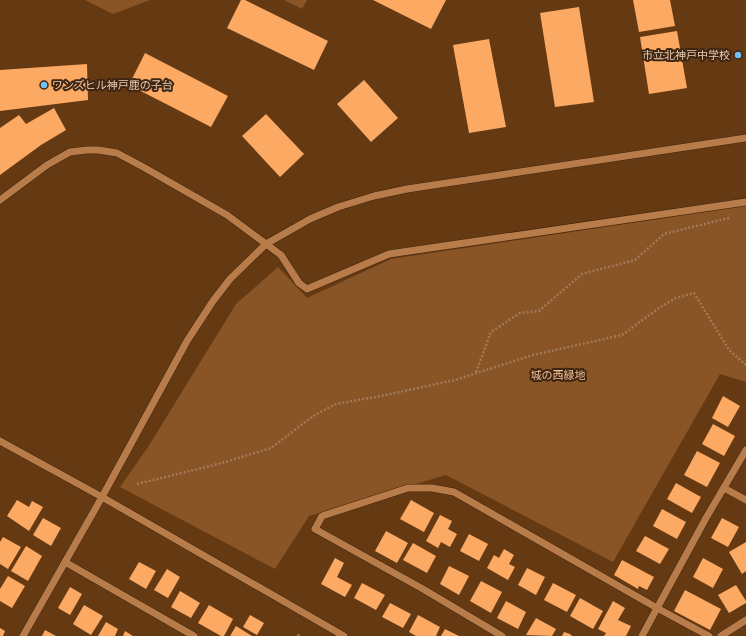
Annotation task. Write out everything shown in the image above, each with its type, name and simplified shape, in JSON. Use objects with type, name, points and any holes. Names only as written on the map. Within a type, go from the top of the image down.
[{"type":"street","points":[[23,636],[102,497],[187,341],[213,301],[230,280],[266,244],[310,219],[338,207],[407,189],[746,138]]},
{"type":"street","points":[[0,200],[47,165],[70,152],[87,150],[117,153],[226,215],[281,255],[299,282],[307,289],[389,254],[746,202]]},
{"type":"street","points":[[0,441],[102,497],[344,636]]},
{"type":"street","points":[[642,636],[746,450]]},
{"type":"street","points":[[502,636],[315,529],[322,516],[408,488],[432,488],[454,492],[709,636]]},
{"type":"street","points":[[724,488],[746,500]]},
{"type":"street","points":[[65,562],[194,636]]},
{"type":"street","points":[[721,636],[746,620]]},
{"type":"path","points":[[476,373],[491,332],[520,313],[539,311],[582,274],[635,260],[664,234],[734,216]]},
{"type":"path","points":[[137,484],[222,463],[271,448],[314,416],[336,404],[455,380],[533,356],[622,335],[658,308],[676,298],[694,293],[729,350],[746,365]]},
{"type":"green space","points":[[85,0],[150,0],[113,14]]},
{"type":"green space","points":[[284,0],[307,0],[302,9]]},
{"type":"green space","name":"城の西緑地","points":[[746,206],[746,382],[720,374],[613,562],[446,475],[309,516],[275,569],[120,487],[148,447],[236,304],[278,267],[307,298],[391,259]]},
{"type":"building","points":[[241,0],[245,0],[328,41],[314,70],[227,28]]},
{"type":"building","points":[[373,0],[446,0],[431,29]]},
{"type":"building","points":[[633,0],[670,0],[675,26],[639,32]]},
{"type":"building","points":[[579,7],[594,102],[555,107],[540,13]]},
{"type":"building","points":[[677,31],[687,88],[649,94],[640,37]]},
{"type":"building","points":[[489,39],[506,127],[469,133],[453,45]]},
{"type":"building","points":[[145,53],[228,96],[211,127],[129,85]]},
{"type":"building","name":"ワンズヒル神戸鹿の子台","points":[[87,64],[88,100],[0,111],[0,70]]},
{"type":"building","points":[[364,80],[398,118],[371,142],[337,104]]},
{"type":"building","points":[[54,108],[66,130],[41,145],[0,175],[0,128],[19,115],[26,124]]},
{"type":"building","points":[[266,114],[304,154],[280,177],[242,136]]},
{"type":"building","points":[[723,396],[740,406],[728,427],[712,418]]},
{"type":"building","points":[[713,424],[735,436],[724,456],[702,444]]},
{"type":"building","points":[[697,451],[720,463],[707,487],[684,475]]},
{"type":"building","points":[[676,483],[701,497],[692,513],[667,499]]},
{"type":"building","points":[[17,500],[29,507],[32,501],[43,507],[29,531],[7,516]]},
{"type":"building","points":[[411,500],[434,513],[424,532],[400,519]]},
{"type":"building","points":[[662,509],[686,522],[677,539],[653,526]]},
{"type":"building","points":[[440,515],[452,521],[448,529],[457,534],[450,547],[441,542],[438,548],[426,541]]},
{"type":"building","points":[[43,518],[61,528],[51,546],[33,535]]},
{"type":"building","points":[[722,518],[739,527],[728,547],[711,538]]},
{"type":"building","points":[[386,531],[408,543],[397,563],[375,551]]},
{"type":"building","points":[[469,534],[488,544],[479,561],[460,551]]},
{"type":"building","points":[[645,536],[669,549],[660,564],[636,551]]},
{"type":"building","points":[[3,537],[21,547],[8,569],[0,564],[0,542]]},
{"type":"building","points":[[746,542],[746,571],[742,574],[729,552]]},
{"type":"building","points":[[413,543],[436,556],[427,573],[403,560]]},
{"type":"building","points":[[26,546],[42,556],[28,581],[11,571]]},
{"type":"building","points":[[504,549],[514,555],[509,564],[515,567],[508,580],[487,568],[494,555],[499,558]]},
{"type":"building","points":[[335,558],[344,563],[337,577],[352,585],[345,597],[321,584]]},
{"type":"building","points":[[703,558],[723,569],[713,588],[693,577]]},
{"type":"building","points":[[622,560],[654,577],[647,590],[639,586],[638,589],[614,575]]},
{"type":"building","points":[[139,562],[156,571],[146,589],[129,579]]},
{"type":"building","points":[[449,566],[469,576],[459,595],[440,584]]},
{"type":"building","points":[[527,568],[545,577],[536,595],[518,585]]},
{"type":"building","points":[[167,569],[180,577],[168,598],[154,590]]},
{"type":"building","points":[[8,576],[25,586],[12,608],[0,601],[0,589]]},
{"type":"building","points":[[481,581],[502,592],[491,613],[470,601]]},
{"type":"building","points":[[362,583],[385,595],[376,610],[354,598]]},
{"type":"building","points":[[553,583],[576,595],[567,612],[544,600]]},
{"type":"building","points":[[736,585],[746,603],[729,613],[718,595]]},
{"type":"building","points":[[70,587],[82,594],[70,615],[58,608]]},
{"type":"building","points":[[685,590],[721,609],[710,630],[674,611]]},
{"type":"building","points":[[180,591],[200,603],[191,618],[171,607]]},
{"type":"building","points":[[580,598],[603,611],[593,629],[570,616]]},
{"type":"building","points":[[506,601],[526,612],[518,629],[497,618]]},
{"type":"building","points":[[613,601],[625,608],[618,620],[631,626],[626,636],[604,636],[606,633],[598,629]]},
{"type":"building","points":[[390,603],[411,614],[403,628],[382,617]]},
{"type":"building","points":[[84,605],[103,616],[91,635],[73,624]]},
{"type":"building","points":[[209,605],[233,619],[224,636],[221,636],[198,623]]},
{"type":"building","points":[[250,615],[264,623],[257,635],[243,627]]},
{"type":"building","points":[[418,615],[440,627],[436,636],[416,636],[409,632]]},
{"type":"building","points":[[536,618],[556,629],[552,636],[526,635]]},
{"type":"building","points":[[106,622],[118,629],[115,636],[98,636]]},
{"type":"building","points":[[236,626],[252,636],[230,636]]},
{"type":"building","points":[[0,628],[5,631],[3,636],[0,636]]},
{"type":"building","points":[[445,629],[459,636],[441,636]]},
{"type":"building","points":[[45,630],[56,636],[42,636]]},
{"type":"building","points":[[125,631],[133,636],[123,636]]},
{"type":"building","points":[[564,632],[570,634],[572,636],[562,636]]},
{"type":"place","name":"市立北神戸中学校","points":[[738,55]]},
{"type":"place","name":"ワンズヒル神戸鹿の子台","points":[[44,85]]}]
